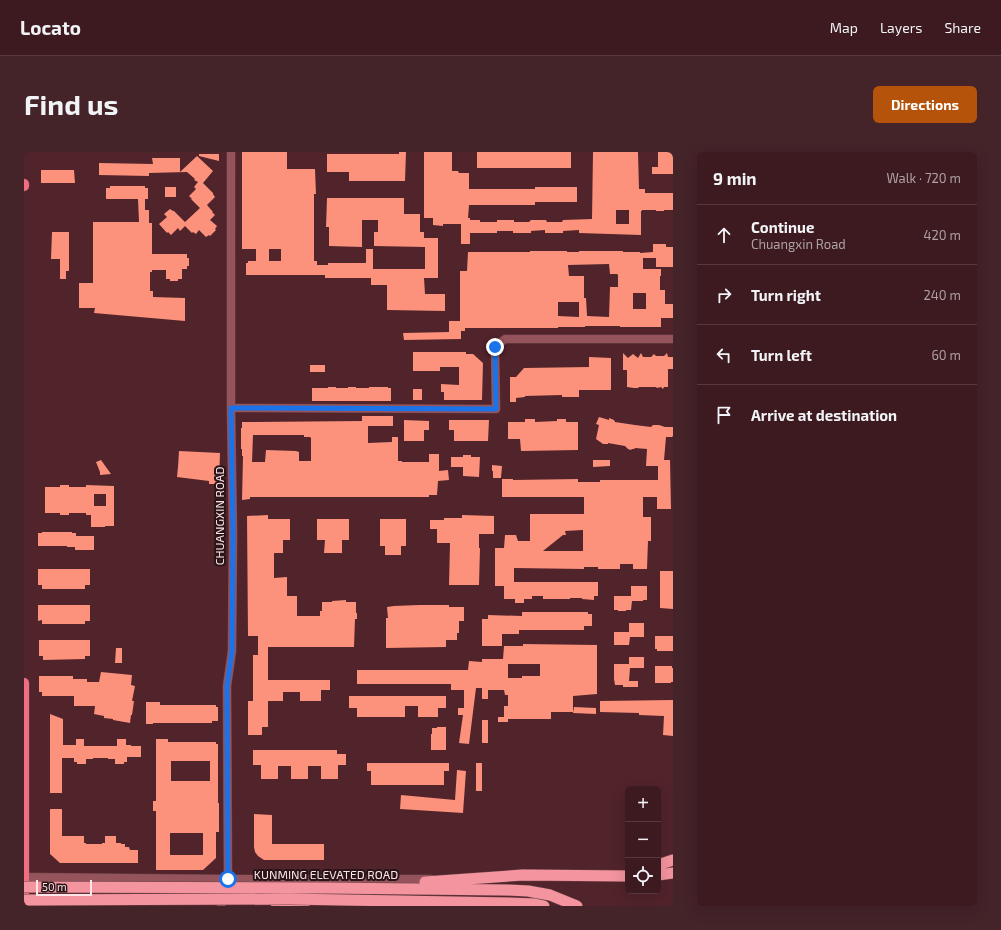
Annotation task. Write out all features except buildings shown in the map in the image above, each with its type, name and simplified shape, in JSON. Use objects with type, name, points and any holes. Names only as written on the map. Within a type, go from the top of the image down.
[{"type":"highway","points":[[661,864],[673,860]]},
{"type":"highway","points":[[601,875],[625,871]]},
{"type":"highway","points":[[661,875],[673,873]]},
{"type":"highway","points":[[328,888],[374,882],[436,882],[523,875],[625,876]]},
{"type":"highway","name":"KUNMING ELEVATED ROAD","points":[[24,881],[528,891],[550,895],[577,906]]},
{"type":"highway","points":[[242,899],[304,906]]},
{"type":"highway","name":"KUNMING ELEVATED ROAD","points":[[24,900],[304,899],[508,903],[535,904],[544,906]]},
{"type":"main road","points":[[24,683],[24,906]]},
{"type":"street","name":"CHUANGXIN ROAD","points":[[221,906],[228,879],[227,686],[232,651],[233,533],[231,408],[231,152]]},
{"type":"street","points":[[231,408],[496,409],[495,347],[504,339],[673,339]]},
{"type":"street","points":[[24,881],[499,879],[625,876]]},
{"type":"street","points":[[661,876],[673,877]]},
{"type":"street","points":[[499,879],[500,906]]},
{"type":"route","points":[[228,879],[227,686],[232,651],[233,533],[231,408],[496,409],[495,347]]}]
